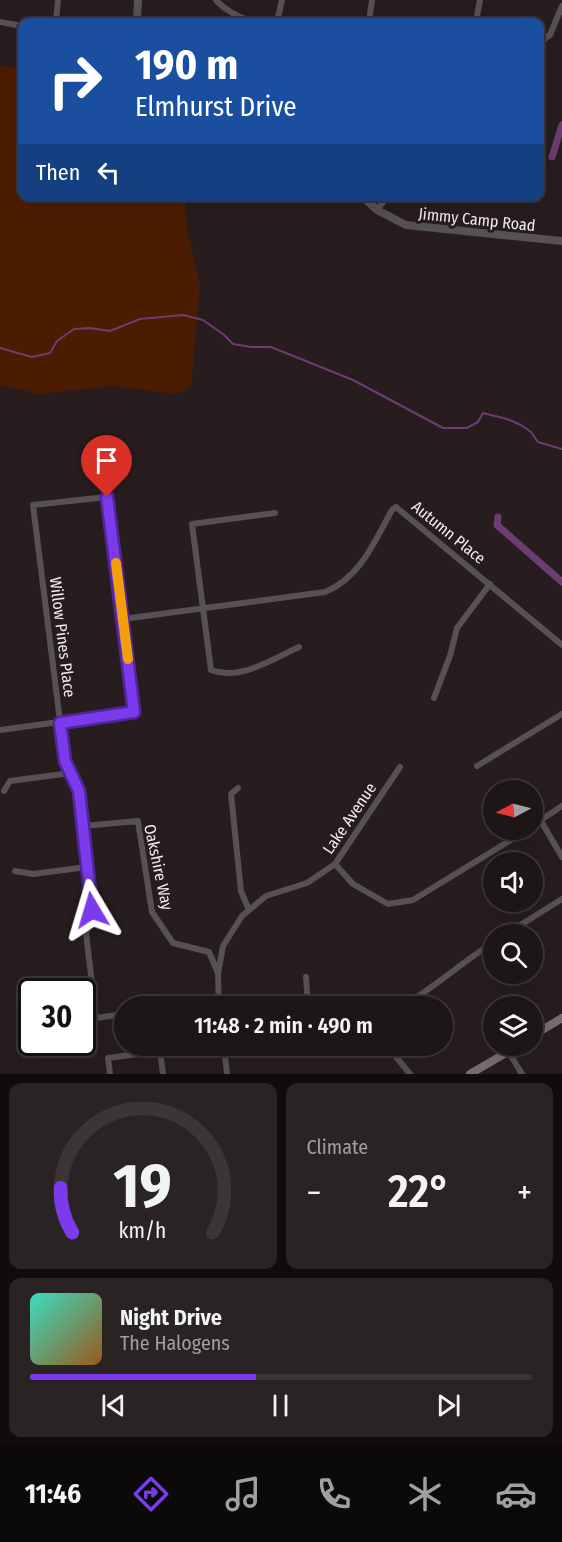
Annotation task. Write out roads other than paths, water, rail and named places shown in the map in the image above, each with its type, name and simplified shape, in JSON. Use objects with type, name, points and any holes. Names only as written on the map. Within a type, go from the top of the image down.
[{"type":"main road","points":[[543,1029],[562,1018]]},
{"type":"main road","points":[[470,1074],[500,1056]]},
{"type":"street","points":[[56,18],[58,0]]},
{"type":"street","points":[[137,18],[138,0]]},
{"type":"street","points":[[216,0],[220,5],[243,18]]},
{"type":"street","points":[[278,18],[282,0]]},
{"type":"street","points":[[370,18],[372,0]]},
{"type":"street","points":[[477,18],[480,0]]},
{"type":"street","points":[[544,39],[550,34],[562,6]]},
{"type":"street","points":[[0,22],[18,25]]},
{"type":"street","name":"Jimmy Camp Road","points":[[367,201],[377,210],[406,225],[562,241]]},
{"type":"street","points":[[377,210],[384,201]]},
{"type":"street","name":"Willow Pines Place","points":[[91,978],[86,933],[92,910],[79,791],[65,761],[33,506],[107,497],[123,619]]},
{"type":"street","name":"Autumn Place","points":[[123,619],[325,592],[340,585],[363,563],[392,510],[396,507],[562,645]]},
{"type":"street","points":[[275,513],[192,524],[211,670],[221,674],[252,670],[299,647]]},
{"type":"street","points":[[434,698],[450,656],[457,628],[490,584]]},
{"type":"street","points":[[0,730],[134,712],[123,619]]},
{"type":"street","points":[[477,766],[562,714]]},
{"type":"street","name":"Lake Avenue","points":[[219,996],[218,975],[223,946],[242,916],[266,896],[307,883],[335,864],[400,767]]},
{"type":"street","points":[[4,791],[10,781],[70,773]]},
{"type":"street","points":[[238,788],[231,794],[241,891],[249,910]]},
{"type":"street","points":[[543,820],[562,806]]},
{"type":"street","name":"Oakshire Way","points":[[82,826],[138,821],[152,912],[173,943],[209,952],[218,975]]},
{"type":"street","points":[[543,824],[562,857]]},
{"type":"street","points":[[335,864],[353,884],[388,904],[413,900],[511,840]]},
{"type":"street","points":[[15,871],[33,874],[87,867]]},
{"type":"street","points":[[522,924],[562,899]]},
{"type":"street","points":[[420,996],[483,949]]},
{"type":"street","points":[[306,977],[307,996]]},
{"type":"street","points":[[96,1018],[114,1015]]},
{"type":"street","points":[[110,1074],[108,1058],[160,1051],[163,1074]]},
{"type":"street","points":[[225,1056],[227,1074]]},
{"type":"street","points":[[395,1056],[410,1074]]},
{"type":"street","points":[[511,1056],[522,1074]]},
{"type":"waterway","points":[[552,157],[562,125]]},
{"type":"waterway","points":[[0,348],[32,357],[50,353],[57,341],[74,329],[90,328],[110,331],[140,319],[183,315],[203,320],[233,344],[271,347],[353,380],[443,428],[467,428],[478,422],[483,413],[521,425],[531,432],[538,442],[562,449]]},
{"type":"waterway","points":[[498,517],[497,525],[562,582]]}]
